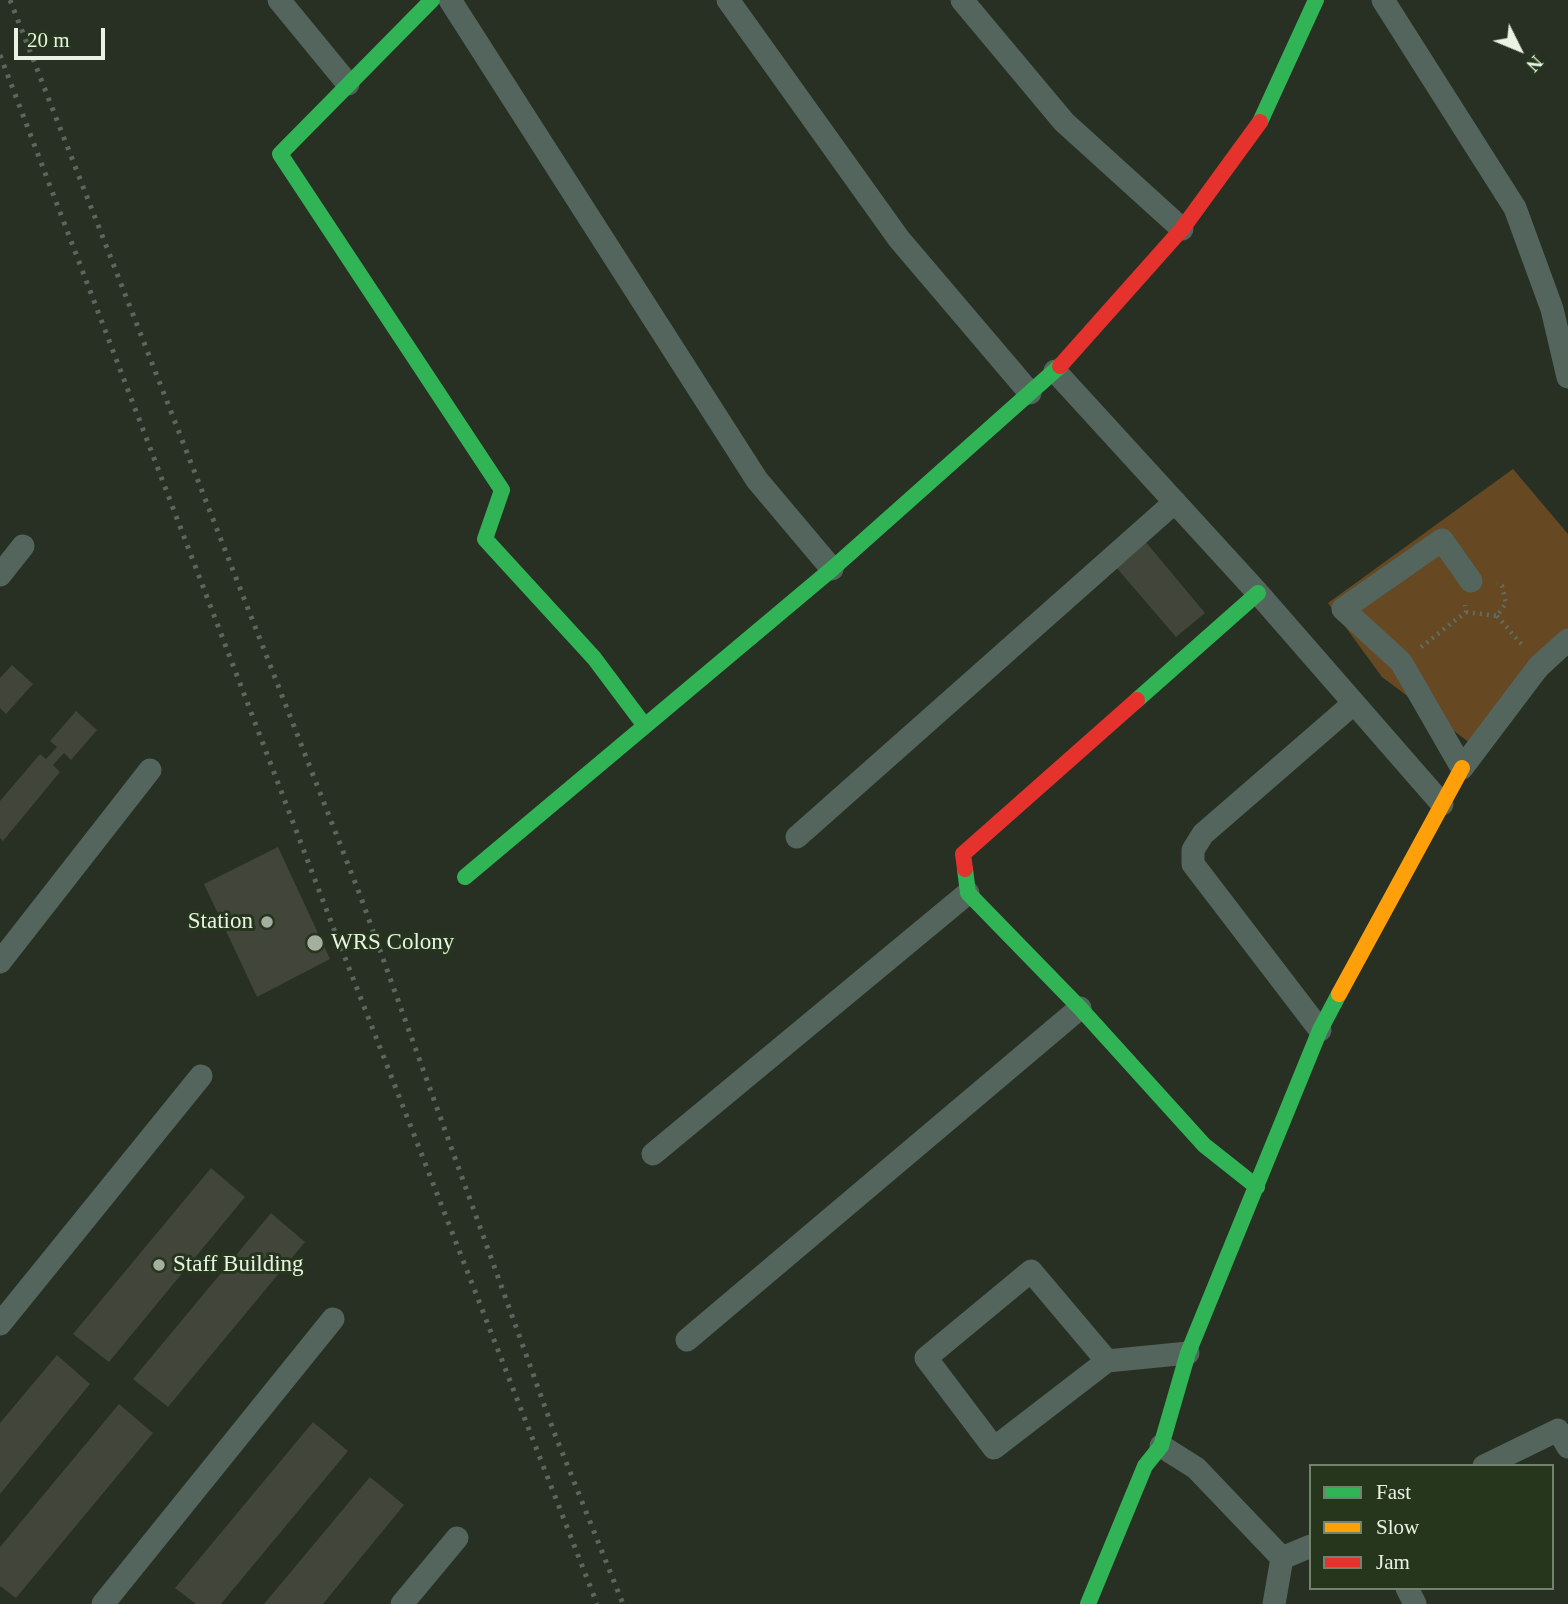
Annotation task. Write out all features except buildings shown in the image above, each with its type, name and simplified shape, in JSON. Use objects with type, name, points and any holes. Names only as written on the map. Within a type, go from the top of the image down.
[{"type":"street","points":[[279,0],[348,84]]},
{"type":"street","points":[[432,0],[280,154],[502,491],[485,539],[594,658],[645,726]]},
{"type":"street","points":[[450,0],[757,480],[832,569]]},
{"type":"street","points":[[728,0],[898,239],[1030,393]]},
{"type":"street","points":[[962,0],[1064,122],[1182,229]]},
{"type":"street","points":[[465,877],[832,569],[1055,371],[1182,229],[1263,118],[1316,0]]},
{"type":"street","points":[[1383,0],[1515,208],[1552,309],[1568,377]]},
{"type":"street","points":[[1055,371],[1258,593],[1442,803]]},
{"type":"street","points":[[797,837],[1175,502]]},
{"type":"street","points":[[1462,768],[1401,662],[1343,609],[1442,540],[1471,581]]},
{"type":"street","points":[[0,575],[23,547]]},
{"type":"street","points":[[1257,1187],[1205,1145],[1080,1007],[968,893],[963,854],[1258,593]]},
{"type":"street","points":[[1088,1604],[1145,1466],[1161,1446],[1188,1353],[1320,1030],[1462,768],[1539,666],[1568,640]]},
{"type":"street","points":[[1320,1030],[1193,864],[1193,850],[1203,834],[1353,704]]},
{"type":"street","points":[[0,961],[150,770]]},
{"type":"street","points":[[653,1154],[968,893]]},
{"type":"street","points":[[687,1340],[1080,1007]]},
{"type":"street","points":[[0,1324],[201,1076]]},
{"type":"street","points":[[1107,1361],[1031,1271],[926,1358],[994,1448],[1107,1361],[1188,1353]]},
{"type":"street","points":[[103,1604],[333,1319]]},
{"type":"street","points":[[1488,1464],[1558,1430],[1568,1447]]},
{"type":"street","points":[[1161,1446],[1196,1468],[1282,1559]]},
{"type":"street","points":[[402,1604],[457,1538]]},
{"type":"street","points":[[1282,1559],[1309,1547]]},
{"type":"street","points":[[1274,1604],[1282,1559]]},
{"type":"path","points":[[1466,612],[1462,596],[1471,581],[1488,578],[1502,586],[1506,603],[1497,616]]},
{"type":"path","points":[[1401,662],[1466,612],[1497,616],[1539,666]]},
{"type":"shaded area","points":[[1513,469],[1568,534],[1568,655],[1474,746],[1382,677],[1328,603]]},
{"type":"railway","points":[[10,0],[360,895],[554,1432],[623,1604]]},
{"type":"railway","points":[[0,55],[333,927],[597,1604]]},
{"type":"traffic: fast","points":[[432,0],[280,154],[502,490],[485,539],[594,658],[645,726]]},
{"type":"traffic: fast","points":[[1260,122],[1316,0]]},
{"type":"traffic: fast","points":[[465,877],[832,569],[1060,366]]},
{"type":"traffic: fast","points":[[1137,700],[1258,593]]},
{"type":"traffic: fast","points":[[965,869],[968,893],[1080,1008],[1204,1145],[1257,1187]]},
{"type":"traffic: fast","points":[[1088,1604],[1145,1466],[1161,1446],[1188,1353],[1320,1030],[1339,994]]},
{"type":"traffic: slow","points":[[1339,994],[1462,768]]},
{"type":"traffic: jam","points":[[1060,366],[1182,229],[1260,122]]},
{"type":"traffic: jam","points":[[965,869],[963,854],[1137,700]]},
{"type":"place","name":"Station","points":[[267,922]]},
{"type":"place","name":"WRS Colony","points":[[315,943]]},
{"type":"place","name":"Staff Building","points":[[159,1265]]}]
